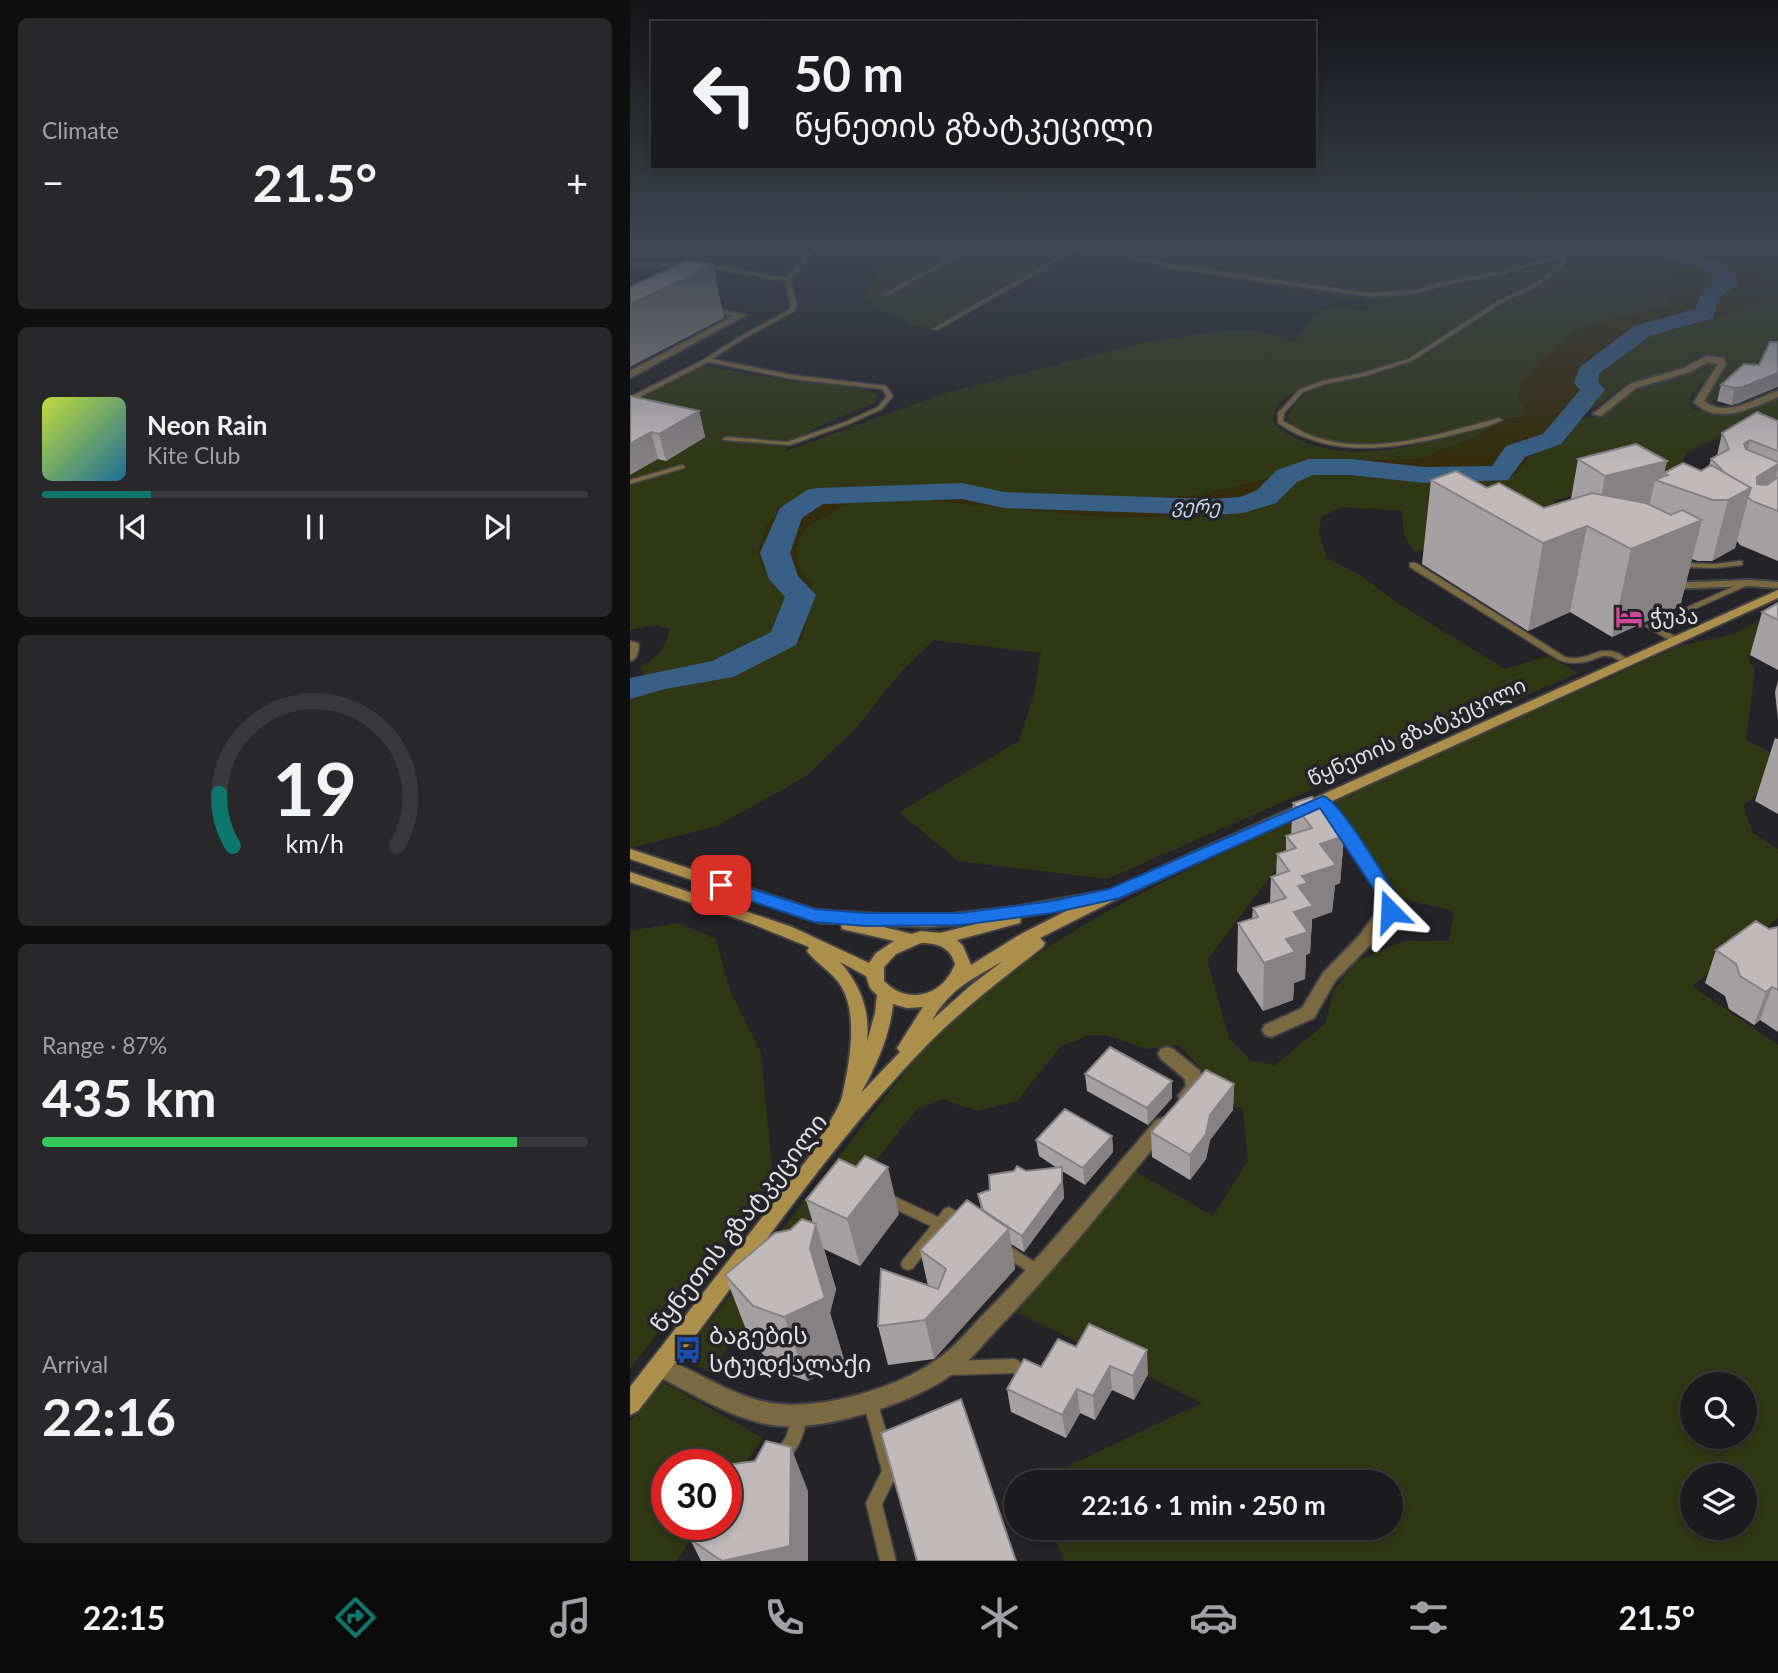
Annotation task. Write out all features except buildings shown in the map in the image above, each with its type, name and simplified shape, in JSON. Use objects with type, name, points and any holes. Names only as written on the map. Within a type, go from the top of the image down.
[{"type":"main road","name":"წყნეთის გზატკეცილი","points":[[1076,915],[1114,894],[1778,594]]},
{"type":"main road","points":[[630,854],[814,915],[911,939],[940,939],[1052,907],[1114,894]]},
{"type":"main road","points":[[630,877],[789,934],[846,958],[874,974]]},
{"type":"main road","points":[[814,915],[927,921],[1052,907]]},
{"type":"main road","points":[[891,1073],[939,995],[1027,938],[1076,915]]},
{"type":"main road","points":[[891,1073],[965,997],[1076,915]]},
{"type":"main road","points":[[789,934],[831,961],[856,998],[861,1039],[850,1093]]},
{"type":"main road","points":[[911,939],[885,952],[879,959],[874,974],[876,981],[885,994],[904,1001],[939,995]]},
{"type":"main road","points":[[940,939],[957,948],[961,956],[961,973],[957,981]]},
{"type":"main road","points":[[818,1160],[879,1039],[885,994]]},
{"type":"main road","name":"წყნეთის გზატკეცილი","points":[[630,1405],[818,1160],[891,1073]]},
{"type":"street","points":[[630,375],[737,318]]},
{"type":"street","points":[[1598,414],[1633,387],[1687,370],[1709,358],[1723,362],[1699,402],[1701,405],[1714,410],[1731,411],[1778,394]]},
{"type":"street","points":[[1655,586],[1749,583],[1778,586]]},
{"type":"street","points":[[1272,1030],[1308,1013],[1329,977],[1390,911],[1392,902],[1323,801]]},
{"type":"street","points":[[661,1367],[756,1410],[782,1416],[825,1412],[870,1400],[923,1380],[944,1368],[1038,1271],[1195,1088],[1194,1076],[1167,1054]]},
{"type":"lane","points":[[630,400],[707,360],[778,318]]},
{"type":"lane","points":[[936,329],[956,318]]},
{"type":"lane","points":[[1475,318],[1410,360],[1363,375],[1324,382],[1301,391],[1281,413],[1280,422],[1297,434],[1334,444],[1385,446],[1430,439],[1499,420]]},
{"type":"lane","points":[[707,360],[792,377],[884,387],[890,396],[880,408],[848,423],[788,444],[726,439]]},
{"type":"lane","points":[[630,482],[682,467]]},
{"type":"lane","points":[[1670,560],[1681,565],[1715,566],[1739,563]]},
{"type":"lane","points":[[1413,565],[1551,653],[1575,661],[1602,652],[1611,653],[1629,663]]},
{"type":"lane","points":[[1674,586],[1681,565]]},
{"type":"lane","points":[[1677,641],[1649,626],[1749,583]]},
{"type":"lane","points":[[630,644],[635,645],[634,654],[630,658]]},
{"type":"lane","points":[[873,1193],[940,1224]]},
{"type":"lane","points":[[908,1264],[949,1213],[971,1228]]},
{"type":"lane","points":[[993,1242],[1038,1271]]},
{"type":"lane","points":[[944,1368],[1014,1366]]},
{"type":"lane","points":[[870,1400],[896,1469],[874,1503],[888,1561]]},
{"type":"lane","points":[[770,1469],[793,1441],[799,1414]]},
{"type":"green space","points":[[898,318],[956,318],[934,330]]},
{"type":"green space","points":[[1313,318],[1621,318],[1577,330],[1530,371],[1526,414],[1519,417],[1400,441],[1341,443],[1313,436],[1287,421],[1298,401],[1318,387],[1306,386],[1279,404],[1274,415],[1273,422],[1297,439],[1324,448],[1354,452],[1415,445],[1500,422],[1480,435],[1420,459],[1318,462],[1288,469],[1258,482],[1192,496],[1080,500],[963,489],[900,488],[819,492],[763,567],[788,601],[783,620],[770,635],[739,654],[702,666],[648,679],[639,668],[660,652],[669,629],[656,625],[630,630],[630,404],[700,365],[791,381],[860,387],[877,395],[877,401],[813,429],[784,452],[942,394],[1140,343],[1221,331],[1256,331],[1295,342]]},
{"type":"green space","points":[[1712,318],[1778,318],[1778,354],[1766,352],[1752,378],[1738,376],[1709,405],[1701,402],[1725,362],[1716,356],[1699,356],[1674,371],[1625,384],[1600,404],[1582,415],[1576,414],[1599,390],[1592,377],[1601,365],[1648,332],[1669,325],[1689,326]]},
{"type":"green space","points":[[1706,360],[1716,361],[1717,364],[1690,397],[1690,405],[1694,410],[1729,412],[1778,397],[1778,430],[1728,432],[1686,453],[1680,471],[1631,479],[1554,501],[1614,539],[1557,563],[1456,537],[1415,553],[1404,535],[1402,511],[1343,507],[1321,517],[1319,534],[1327,558],[1363,577],[1399,604],[1505,669],[1548,656],[1578,673],[1107,879],[958,861],[899,812],[1019,741],[1034,694],[1041,653],[934,640],[900,673],[855,729],[805,777],[717,826],[630,848],[630,696],[739,668],[803,639],[807,599],[812,586],[800,572],[796,555],[799,538],[808,525],[849,503],[929,500],[1094,516],[1149,517],[1247,508],[1266,499],[1293,477],[1316,471],[1353,472],[1370,477],[1499,479],[1516,474],[1530,456],[1567,430],[1574,420],[1596,417],[1637,387]]},
{"type":"green space","points":[[1778,611],[1778,636],[1747,655],[1755,671],[1746,740],[1778,756],[1778,777],[1743,806],[1753,833],[1778,849],[1778,918],[1692,986],[1778,1045],[1778,1561],[1064,1561],[1056,1540],[1403,1540],[1403,1470],[1060,1470],[1202,1403],[1014,1311],[1135,1171],[1213,1216],[1248,1161],[1243,1109],[1205,1090],[1202,1070],[1179,1045],[1147,1049],[1107,1035],[1090,1035],[1061,1046],[1017,1101],[977,1111],[942,1099],[917,1109],[709,1372],[681,1358],[908,1069],[961,1013],[1017,968],[1134,897],[1298,818],[1307,828],[1207,960],[1229,1038],[1251,1061],[1275,1065],[1326,1023],[1333,991],[1357,961],[1405,941],[1449,941],[1454,911],[1400,898],[1331,801],[1682,645],[1731,635]]},
{"type":"green space","points":[[677,923],[716,939],[729,987],[761,1053],[773,1179],[693,1289],[630,1368],[630,935],[631,931]]},
{"type":"green space","points":[[663,1382],[763,1438],[742,1468],[742,1449],[651,1449],[651,1540],[691,1540],[676,1561],[630,1561],[630,1421]]},
{"type":"sand","points":[[1621,318],[1712,318],[1689,326],[1669,325],[1648,332],[1643,340],[1606,363],[1592,377],[1599,390],[1576,414],[1557,441],[1529,456],[1516,474],[1500,479],[1370,477],[1353,472],[1316,471],[1293,477],[1266,499],[1247,508],[1149,517],[1094,516],[929,500],[849,503],[808,525],[799,538],[796,555],[800,572],[812,585],[807,599],[803,639],[739,668],[630,696],[630,685],[713,664],[753,647],[770,636],[783,621],[788,601],[763,567],[757,552],[767,525],[778,514],[819,492],[900,488],[963,489],[1080,500],[1192,496],[1258,482],[1288,469],[1318,462],[1420,459],[1480,435],[1500,422],[1499,420],[1519,418],[1526,414],[1518,399],[1521,385],[1530,371],[1577,330]]},
{"type":"waterway","name":"ვერე","points":[[630,689],[661,680],[721,670],[785,638],[801,595],[784,579],[775,553],[790,514],[817,496],[962,491],[1004,500],[1211,507],[1243,505],[1266,497],[1287,476],[1309,467],[1351,467],[1424,475],[1499,474],[1515,452],[1552,439],[1593,390],[1586,383],[1588,372],[1597,364],[1642,331],[1688,318]]},
{"type":"place","name":"ჭუპა","points":[[1629,617]]},
{"type":"place","name":"ბაგების სტუდქალაქი","points":[[688,1350]]},
{"type":"route","points":[[721,885],[814,915],[866,920],[961,919],[1052,907],[1114,894],[1323,801],[1392,902],[1390,911]]}]
